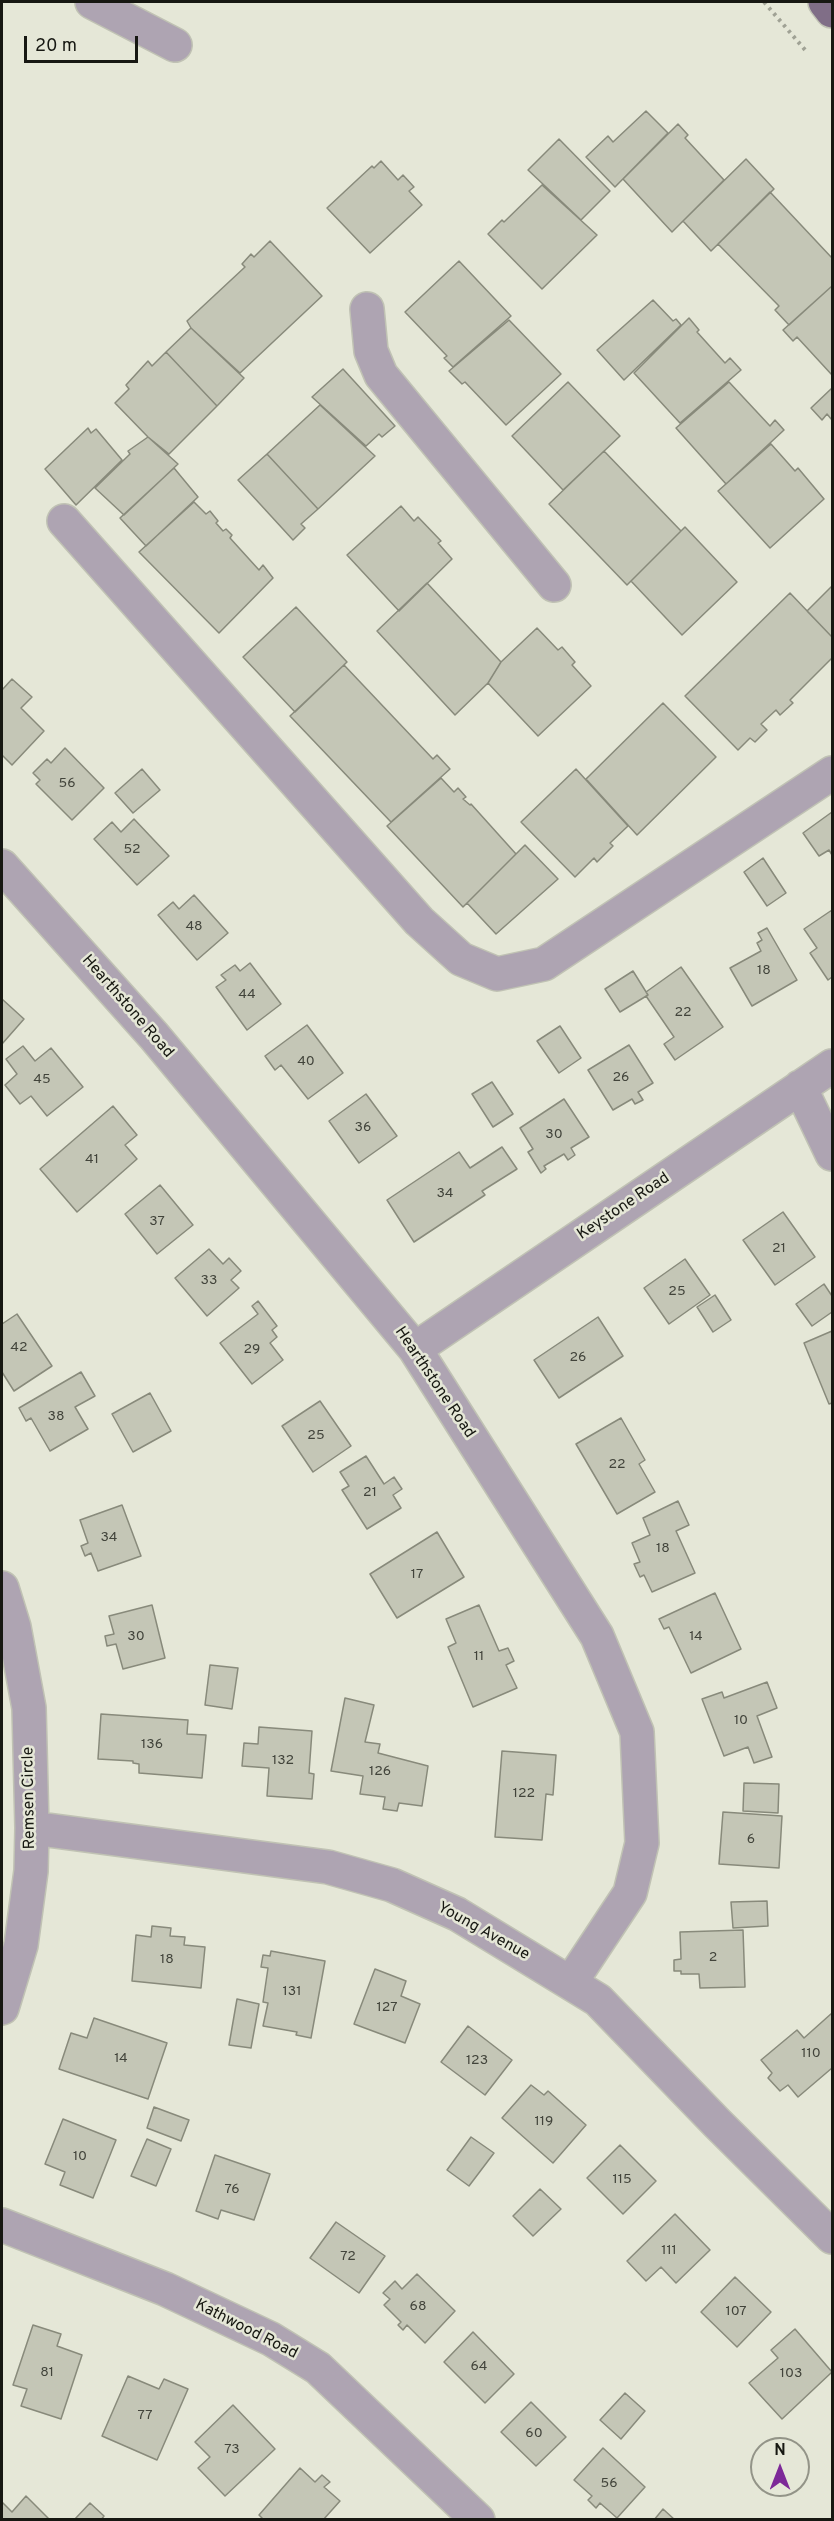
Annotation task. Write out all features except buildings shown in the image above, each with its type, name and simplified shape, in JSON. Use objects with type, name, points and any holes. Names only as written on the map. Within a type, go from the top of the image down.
[{"type":"main road","points":[[825,2],[832,11]]},
{"type":"street","points":[[92,2],[175,45]]},
{"type":"street","points":[[367,309],[371,351],[381,375],[554,585]]},
{"type":"street","points":[[64,521],[419,921],[461,959],[497,974],[544,964],[832,773]]},
{"type":"street","name":"Hearthstone Road","points":[[2,866],[154,1036],[415,1349],[597,1636],[637,1732],[642,1843],[630,1893],[571,1982]]},
{"type":"street","name":"Keystone Road","points":[[415,1349],[832,1066]]},
{"type":"street","points":[[800,1087],[832,1154]]},
{"type":"street","name":"Remsen Circle","points":[[2,1588],[14,1627],[29,1708],[32,1828],[31,1871],[21,1945],[2,2008]]},
{"type":"street","name":"Young Avenue","points":[[32,1828],[339,1870],[392,1885],[457,1914],[598,2000],[832,2237]]},
{"type":"street","name":"Kathwood Road","points":[[2,2225],[165,2289],[271,2339],[318,2368],[478,2520]]},
{"type":"path","points":[[764,2],[806,51]]}]
